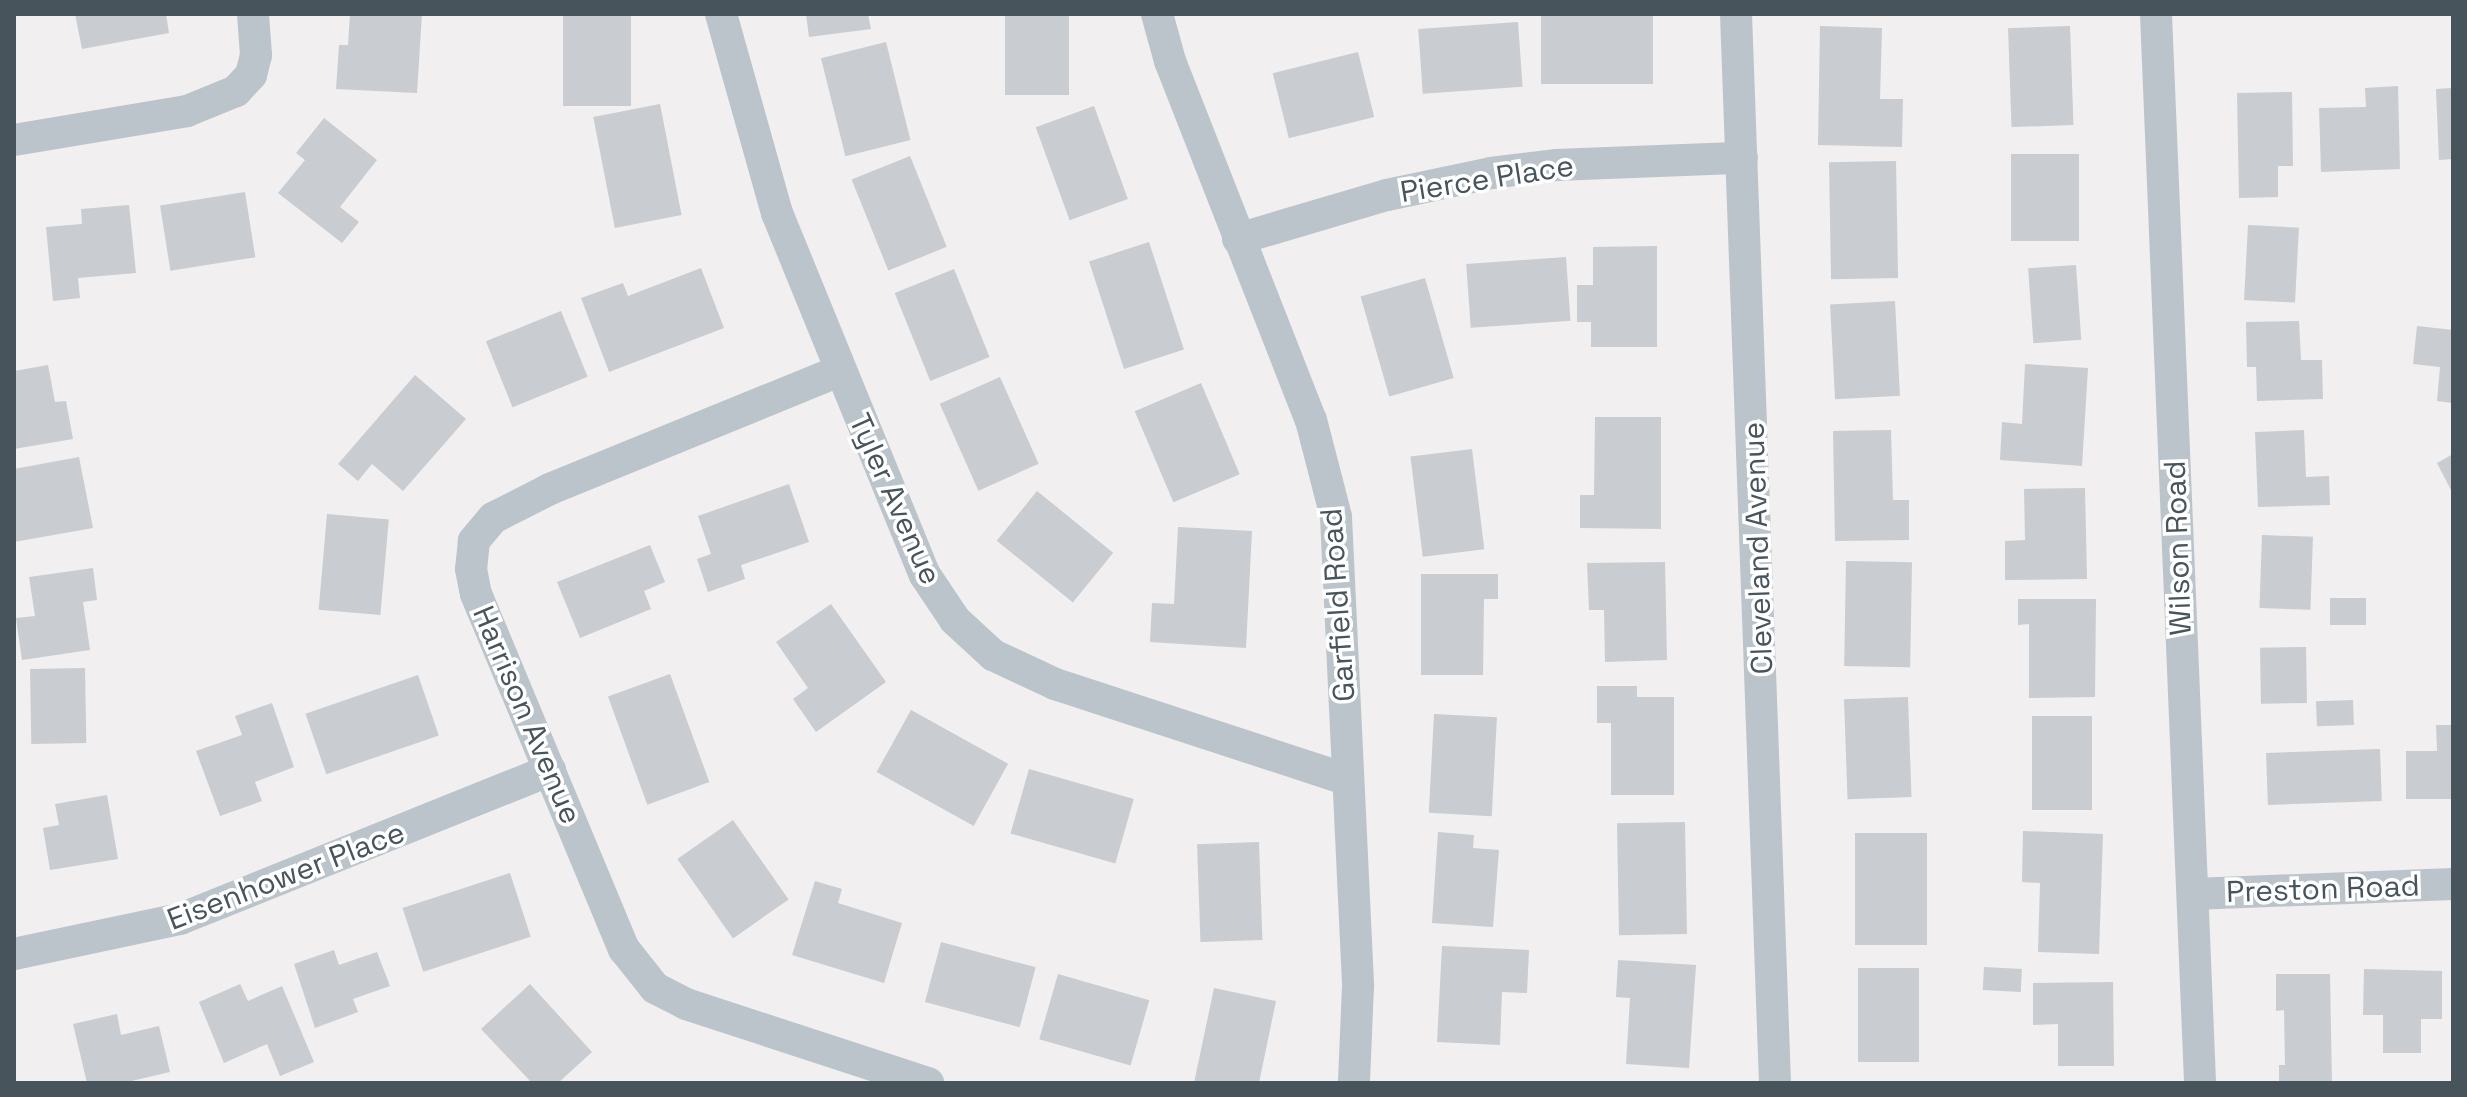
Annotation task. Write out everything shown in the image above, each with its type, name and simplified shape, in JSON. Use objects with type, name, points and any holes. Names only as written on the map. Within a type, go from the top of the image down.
[{"type":"street","points":[[14,140],[187,111],[236,91],[251,75],[256,55],[253,14]]},
{"type":"street","name":"Tyler Avenue","points":[[721,14],[777,213],[839,371],[925,575],[955,620],[993,655],[1055,684],[1348,780]]},
{"type":"street","name":"Garfield Road","points":[[1157,14],[1238,239],[1311,420],[1336,517],[1358,986],[1354,1083]]},
{"type":"street","name":"Cleveland Avenue","points":[[1736,14],[1775,1083]]},
{"type":"street","name":"Wilson Road","points":[[2156,14],[2200,1083]]},
{"type":"street","name":"Pierce Place","points":[[1238,239],[1387,195],[1491,173],[1556,165],[1742,158]]},
{"type":"street","name":"Harrison Avenue","points":[[839,371],[550,489],[479,531],[471,552],[476,594],[624,949],[655,988],[686,1004],[928,1083]]},
{"type":"street","name":"Eisenhower Place","points":[[14,954],[180,919],[550,770]]},
{"type":"street","name":"Preston Road","points":[[2193,894],[2453,884]]},
{"type":"building","points":[[75,14],[166,14],[169,33],[82,49]]},
{"type":"building","points":[[350,14],[422,14],[417,93],[336,89],[339,45],[348,45]]},
{"type":"building","points":[[563,14],[631,14],[631,106],[563,106]]},
{"type":"building","points":[[806,14],[868,14],[871,29],[809,37]]},
{"type":"building","points":[[1005,14],[1069,14],[1069,95],[1005,95]]},
{"type":"building","points":[[1541,14],[1653,14],[1653,84],[1541,84]]},
{"type":"building","points":[[1518,22],[1523,87],[1423,94],[1418,29]]},
{"type":"building","points":[[1820,26],[1882,28],[1880,99],[1903,99],[1902,147],[1818,145]]},
{"type":"building","points":[[2070,26],[2073,125],[2011,127],[2008,28]]},
{"type":"building","points":[[886,42],[910,140],[845,156],[821,58]]},
{"type":"building","points":[[1358,52],[1374,117],[1289,138],[1273,73]]},
{"type":"building","points":[[2398,86],[2400,169],[2321,172],[2319,108],[2366,107],[2365,88]]},
{"type":"building","points":[[2453,88],[2453,159],[2439,160],[2436,89]]},
{"type":"building","points":[[2292,92],[2293,166],[2278,166],[2278,197],[2239,198],[2237,93]]},
{"type":"building","points":[[660,104],[682,215],[615,228],[593,117]]},
{"type":"building","points":[[1094,106],[1128,199],[1070,220],[1036,127]]},
{"type":"building","points":[[324,118],[377,160],[340,207],[359,222],[342,243],[278,193],[305,160],[296,153]]},
{"type":"building","points":[[2011,154],[2079,154],[2079,241],[2011,241]]},
{"type":"building","points":[[910,156],[947,247],[888,270],[852,180]]},
{"type":"building","points":[[1896,161],[1898,278],[1831,279],[1829,162]]},
{"type":"building","points":[[245,192],[255,257],[170,271],[160,205]]},
{"type":"building","points":[[129,205],[136,273],[78,278],[80,298],[53,301],[46,227],[82,224],[81,209]]},
{"type":"building","points":[[2248,225],[2299,228],[2295,303],[2244,300]]},
{"type":"building","points":[[1149,242],[1184,349],[1124,369],[1089,261]]},
{"type":"building","points":[[1657,246],[1657,347],[1591,347],[1591,322],[1577,322],[1577,285],[1593,285],[1593,247]]},
{"type":"building","points":[[1566,257],[1570,321],[1471,328],[1466,264]]},
{"type":"building","points":[[2076,265],[2081,340],[2033,343],[2028,268]]},
{"type":"building","points":[[701,268],[724,328],[609,372],[581,298],[623,283],[628,296]]},
{"type":"building","points":[[954,269],[990,357],[930,381],[895,293]]},
{"type":"building","points":[[1425,278],[1454,378],[1389,396],[1361,296]]},
{"type":"building","points":[[1895,301],[1900,396],[1835,399],[1830,304]]},
{"type":"building","points":[[561,311],[588,377],[512,407],[486,341]]},
{"type":"building","points":[[2299,321],[2301,360],[2322,360],[2323,399],[2257,401],[2256,367],[2247,367],[2246,322]]},
{"type":"building","points":[[2417,326],[2453,330],[2453,403],[2437,401],[2440,367],[2413,364]]},
{"type":"building","points":[[2025,364],[2088,368],[2082,466],[2000,460],[2002,422],[2022,424]]},
{"type":"building","points":[[48,365],[55,402],[66,401],[73,439],[14,449],[14,371]]},
{"type":"building","points":[[415,375],[466,419],[403,491],[372,464],[358,481],[338,464]]},
{"type":"building","points":[[1000,377],[1039,464],[978,491],[940,404]]},
{"type":"building","points":[[1201,383],[1240,474],[1173,502],[1135,411]]},
{"type":"building","points":[[1595,417],[1661,417],[1661,529],[1580,528],[1580,495],[1594,495]]},
{"type":"building","points":[[1891,430],[1893,500],[1909,500],[1909,540],[1835,541],[1833,431]]},
{"type":"building","points":[[2304,430],[2306,477],[2329,476],[2330,505],[2258,507],[2255,432]]},
{"type":"building","points":[[1472,449],[1484,549],[1423,557],[1410,457]]},
{"type":"building","points":[[2453,454],[2453,494],[2437,463]]},
{"type":"building","points":[[79,457],[93,528],[14,542],[14,469]]},
{"type":"building","points":[[789,484],[809,542],[741,565],[745,579],[708,592],[697,559],[711,554],[698,516]]},
{"type":"building","points":[[2085,488],[2087,579],[2005,580],[2005,541],[2025,540],[2024,489]]},
{"type":"building","points":[[1037,491],[1113,553],[1073,602],[997,541]]},
{"type":"building","points":[[327,514],[389,519],[380,615],[319,610]]},
{"type":"building","points":[[1178,527],[1252,531],[1246,648],[1150,642],[1152,603],[1174,604]]},
{"type":"building","points":[[2262,535],[2313,537],[2310,610],[2259,608]]},
{"type":"building","points":[[650,545],[665,582],[644,591],[651,609],[580,638],[557,582]]},
{"type":"building","points":[[1846,561],[1912,562],[1910,667],[1844,666]]},
{"type":"building","points":[[1665,562],[1667,660],[1605,662],[1604,610],[1589,610],[1587,563]]},
{"type":"building","points":[[93,568],[97,600],[83,602],[90,650],[22,660],[16,618],[35,616],[29,577]]},
{"type":"building","points":[[1421,574],[1498,574],[1498,599],[1484,599],[1483,675],[1421,675]]},
{"type":"building","points":[[2330,598],[2366,598],[2366,625],[2330,625]]},
{"type":"building","points":[[2018,599],[2096,599],[2095,697],[2029,698],[2029,624],[2018,625]]},
{"type":"building","points":[[831,604],[886,682],[816,732],[793,699],[808,688],[776,642]]},
{"type":"building","points":[[2306,647],[2307,703],[2261,704],[2260,648]]},
{"type":"building","points":[[85,668],[86,743],[31,744],[30,669]]},
{"type":"building","points":[[670,674],[709,782],[647,805],[608,697]]},
{"type":"building","points":[[418,675],[439,736],[326,774],[305,714]]},
{"type":"building","points":[[1597,686],[1637,686],[1637,697],[1674,697],[1674,795],[1611,795],[1611,723],[1597,723]]},
{"type":"building","points":[[1908,697],[1911,797],[1848,799],[1844,699]]},
{"type":"building","points":[[2353,700],[2354,725],[2317,726],[2316,701]]},
{"type":"building","points":[[272,703],[294,767],[255,782],[262,801],[220,816],[196,751],[242,735],[235,716]]},
{"type":"building","points":[[911,710],[1008,764],[974,826],[877,772]]},
{"type":"building","points":[[1434,714],[1497,717],[1492,816],[1429,813]]},
{"type":"building","points":[[2032,716],[2092,716],[2092,810],[2032,810]]},
{"type":"building","points":[[2436,725],[2453,725],[2453,799],[2406,799],[2406,751],[2437,751]]},
{"type":"building","points":[[2380,749],[2382,801],[2268,805],[2266,753]]},
{"type":"building","points":[[1029,769],[1134,799],[1115,863],[1011,833]]},
{"type":"building","points":[[107,795],[118,859],[50,870],[43,828],[59,825],[55,804]]},
{"type":"building","points":[[733,820],[789,899],[733,938],[677,859]]},
{"type":"building","points":[[1685,822],[1687,934],[1619,935],[1617,823]]},
{"type":"building","points":[[2023,831],[2103,834],[2099,954],[2038,952],[2040,883],[2022,882]]},
{"type":"building","points":[[1438,832],[1474,835],[1473,848],[1499,850],[1493,927],[1432,923]]},
{"type":"building","points":[[1855,833],[1927,833],[1927,945],[1855,945]]},
{"type":"building","points":[[1259,842],[1262,940],[1200,942],[1197,844]]},
{"type":"building","points":[[510,873],[531,937],[423,972],[403,908]]},
{"type":"building","points":[[815,881],[842,889],[838,903],[902,923],[884,983],[792,955]]},
{"type":"building","points":[[941,942],[1036,967],[1020,1027],[925,1002]]},
{"type":"building","points":[[1442,946],[1529,950],[1527,993],[1502,992],[1500,1045],[1437,1042]]},
{"type":"building","points":[[334,950],[339,965],[377,952],[390,986],[353,999],[358,1012],[315,1028],[294,964]]},
{"type":"building","points":[[1618,960],[1696,965],[1689,1068],[1626,1064],[1630,998],[1616,997]]},
{"type":"building","points":[[1984,967],[2022,969],[2021,992],[1983,990]]},
{"type":"building","points":[[1858,968],[1919,968],[1919,1062],[1858,1062]]},
{"type":"building","points":[[2364,969],[2442,971],[2442,1019],[2421,1019],[2421,1053],[2383,1053],[2383,1015],[2363,1015]]},
{"type":"building","points":[[1058,974],[1149,1000],[1131,1066],[1039,1039]]},
{"type":"building","points":[[2276,974],[2330,974],[2332,1083],[2279,1083],[2279,1065],[2285,1065],[2284,1010],[2276,1011]]},
{"type":"building","points":[[2113,982],[2114,1066],[2058,1066],[2058,1024],[2033,1025],[2033,983]]},
{"type":"building","points":[[240,984],[248,1001],[282,986],[314,1062],[280,1076],[267,1044],[224,1063],[199,1002]]},
{"type":"building","points":[[530,984],[592,1052],[558,1083],[532,1083],[481,1029]]},
{"type":"building","points":[[1214,988],[1276,1001],[1259,1083],[1194,1083]]},
{"type":"building","points":[[117,1014],[121,1035],[159,1026],[170,1072],[123,1083],[87,1083],[73,1024]]}]
